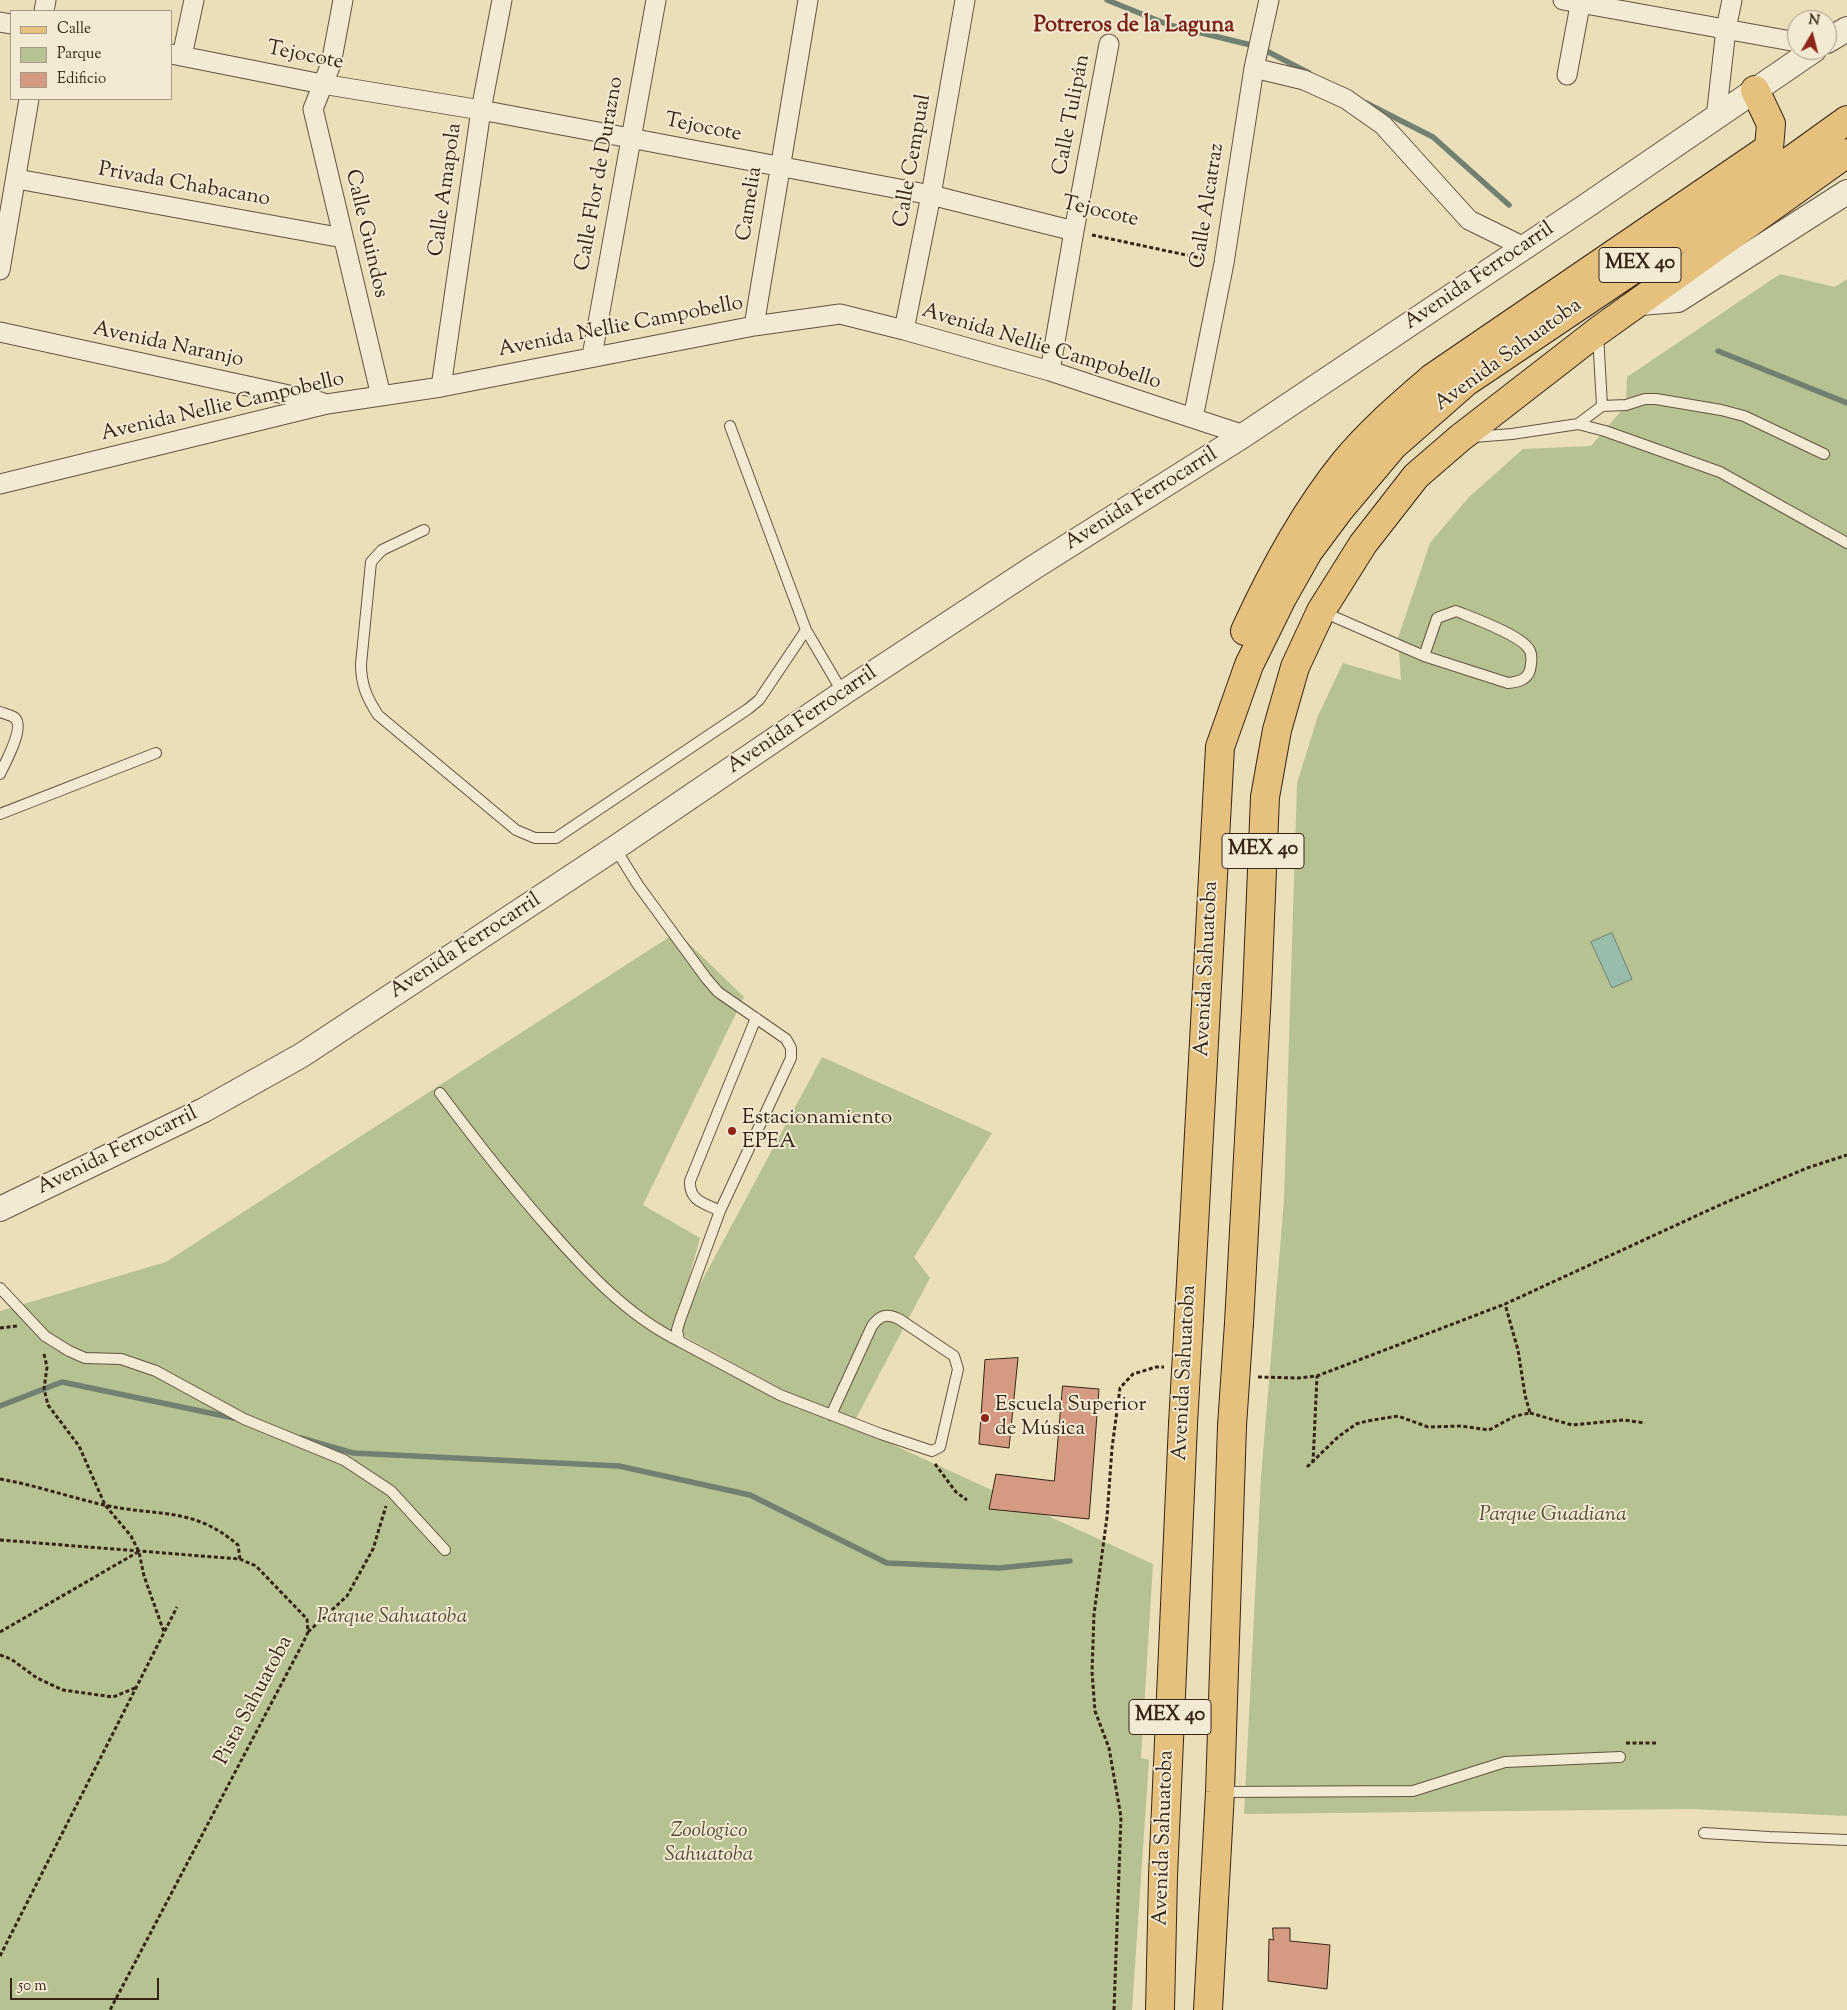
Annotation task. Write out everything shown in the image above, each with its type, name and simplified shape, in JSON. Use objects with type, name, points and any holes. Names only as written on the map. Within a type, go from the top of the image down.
[{"type":"main road","points":[[1220,747],[1219,699],[1236,652],[1262,595],[1303,520],[1344,463],[1386,418],[1432,378],[1770,148],[1771,124],[1755,90]]},
{"type":"main road","name":"Avenida Sahuatoba","points":[[1160,2010],[1163,1876],[1183,1424],[1220,747],[1248,665],[1282,598],[1304,560],[1340,509],[1394,446],[1466,382],[1723,209],[1847,120]]},
{"type":"main road","name":"Avenida Sahuatoba","points":[[1208,2010],[1220,1792],[1232,1426],[1257,992],[1265,797],[1276,730],[1296,667],[1321,611],[1363,544],[1416,476],[1460,438],[1598,331],[1640,303],[1847,153]]},
{"type":"street","points":[[177,55],[194,0]]},
{"type":"street","name":"Calle Guindos","points":[[342,0],[331,64],[313,109],[381,396]]},
{"type":"street","name":"Calle Amapola","points":[[441,386],[481,110],[502,0]]},
{"type":"street","name":"Calle Flor de Durazno","points":[[592,356],[656,0]]},
{"type":"street","name":"Camelia","points":[[754,326],[808,0]]},
{"type":"street","name":"Calle Cempual","points":[[904,330],[932,195],[965,0]]},
{"type":"street","name":"Calle Alcatraz","points":[[1193,418],[1224,263],[1254,68],[1269,0]]},
{"type":"street","points":[[1716,118],[1726,29],[1732,0]]},
{"type":"street","points":[[1566,75],[1574,1],[1787,40]]},
{"type":"street","name":"Calle Tulipán","points":[[1050,371],[1109,44]]},
{"type":"street","name":"Tejocote","points":[[177,55],[322,84],[481,110],[932,195],[1074,231]]},
{"type":"street","points":[[1716,118],[1799,60]]},
{"type":"street","points":[[1254,68],[1304,80],[1346,99],[1383,125],[1469,220],[1524,247]]},
{"type":"street","points":[[0,270],[17,179],[29,100]]},
{"type":"street","name":"Avenida Ferrocarril","points":[[0,1209],[251,1085],[302,1055],[1036,566],[1244,436],[1716,118]]},
{"type":"street","name":"Privada Chabacano","points":[[17,179],[343,238]]},
{"type":"street","points":[[1640,303],[1678,300],[1847,192]]},
{"type":"street","name":"Avenida Nellie Campobello","points":[[0,484],[327,404],[441,386],[754,326],[840,314],[1050,371],[1244,436]]},
{"type":"street","name":"Avenida Naranjo","points":[[0,332],[327,404]]},
{"type":"lane","points":[[1598,331],[1602,406]]},
{"type":"lane","points":[[1578,424],[1602,406],[1626,405],[1645,399],[1656,399],[1721,410],[1744,416],[1824,454]]},
{"type":"lane","points":[[1460,438],[1512,434],[1578,424],[1606,430],[1720,472],[1847,543]]},
{"type":"lane","points":[[730,426],[806,630],[843,693]]},
{"type":"lane","points":[[424,530],[382,550],[371,562],[361,664],[364,692],[378,714],[516,830],[535,838],[556,838],[760,700],[806,630]]},
{"type":"lane","points":[[1321,611],[1424,656],[1508,683],[1520,682],[1529,673],[1532,661],[1530,650],[1521,640],[1456,611],[1436,618],[1424,656]]},
{"type":"lane","points":[[0,712],[14,717],[18,723],[19,731],[0,774]]},
{"type":"lane","points":[[0,814],[156,753]]},
{"type":"lane","points":[[615,848],[638,885],[718,992],[786,1039],[792,1048],[791,1058],[720,1211],[678,1323],[679,1341]]},
{"type":"lane","points":[[720,1211],[693,1197],[690,1190],[690,1181],[756,1018]]},
{"type":"lane","points":[[440,1093],[481,1148],[578,1262],[643,1320],[662,1333],[780,1395],[831,1415],[881,1434],[932,1451],[940,1447],[958,1369],[956,1360],[954,1356],[899,1319],[885,1315],[878,1318],[872,1326],[831,1415]]},
{"type":"lane","points":[[0,1288],[45,1336],[69,1351],[85,1358],[121,1360],[156,1371],[244,1419],[344,1460],[391,1491],[445,1550]]},
{"type":"lane","points":[[1220,1792],[1413,1791],[1505,1762],[1620,1757]]},
{"type":"lane","points":[[1704,1833],[1847,1840]]},
{"type":"path","name":"Tejocote","points":[[1074,231],[1224,263]]},
{"type":"path","points":[[1250,1376],[1298,1378],[1317,1376],[1505,1304],[1722,1204],[1807,1168],[1847,1155]]},
{"type":"path","points":[[1505,1304],[1518,1350],[1525,1395],[1530,1413]]},
{"type":"path","points":[[45,1336],[43,1350],[47,1366],[44,1389],[48,1405],[79,1446],[105,1505],[131,1536],[139,1552],[144,1576],[164,1633]]},
{"type":"path","points":[[1114,2010],[1121,1817],[1109,1748],[1095,1711],[1092,1672],[1094,1614],[1107,1517],[1112,1448],[1120,1388],[1133,1374],[1156,1367],[1166,1368]]},
{"type":"path","points":[[1313,1463],[1317,1376]]},
{"type":"path","points":[[1307,1467],[1342,1434],[1356,1424],[1398,1416],[1428,1427],[1461,1426],[1489,1430],[1515,1416],[1530,1413],[1572,1425],[1624,1420],[1645,1423]]},
{"type":"path","points":[[0,1479],[27,1484],[105,1505],[181,1515],[204,1522],[225,1534],[238,1545],[240,1559]]},
{"type":"path","points":[[308,1632],[347,1596],[373,1549],[391,1491]]},
{"type":"path","name":"Pista Sahuatoba","points":[[0,1540],[240,1559],[256,1566],[307,1619],[308,1632],[110,2010]]},
{"type":"path","points":[[0,1632],[139,1552]]},
{"type":"path","points":[[0,1956],[177,1607]]},
{"type":"path","points":[[0,1655],[11,1659],[37,1678],[63,1690],[112,1697],[136,1687]]},
{"type":"green space","name":"Parque Guadiana","points":[[1780,274],[1835,287],[1847,279],[1847,1816],[1692,1809],[1244,1814],[1261,1477],[1284,1200],[1297,783],[1318,716],[1343,663],[1401,680],[1398,638],[1430,543],[1469,497],[1523,449],[1591,446],[1626,405],[1627,377]]},
{"type":"green space","name":"Parque Sahuatoba","points":[[677,932],[744,997],[643,1205],[700,1238],[671,1343],[833,1417],[675,1331],[822,1057],[992,1133],[914,1257],[930,1278],[852,1426],[1153,1564],[1141,1758],[1149,1760],[1132,2010],[0,2010],[0,1311],[166,1262]]},
{"type":"shaded area","points":[[1612,933],[1632,979],[1612,988],[1591,942]]},
{"type":"building","name":"Escuela Superior de Música","points":[[1018,1358],[1009,1448],[979,1444],[985,1360]]},
{"type":"building","name":"Escuela Superior de Música","points":[[1063,1386],[1099,1389],[1089,1519],[989,1509],[996,1474],[1054,1481]]},
{"type":"building","points":[[1273,1928],[1290,1928],[1290,1941],[1330,1945],[1327,1989],[1268,1981],[1269,1939],[1273,1940]]},
{"type":"waterway","points":[[1107,0],[1169,25],[1259,47],[1309,73]]},
{"type":"waterway","points":[[1366,103],[1433,137],[1509,205]]},
{"type":"waterway","points":[[1718,351],[1847,403]]},
{"type":"waterway","points":[[0,1406],[62,1382],[234,1418]]},
{"type":"waterway","points":[[301,1438],[353,1453],[619,1466],[750,1495],[887,1563],[999,1568],[1070,1561]]},
{"type":"place","name":"Estacionamiento EPEA","points":[[732,1131]]},
{"type":"place","name":"Escuela Superior de Música","points":[[985,1418]]},
{"type":"district","name":"Potreros de la Laguna","points":[[1134,27]]},
{"type":"park label","name":"Zoologico Sahuatoba","points":[[709,1844]]}]
